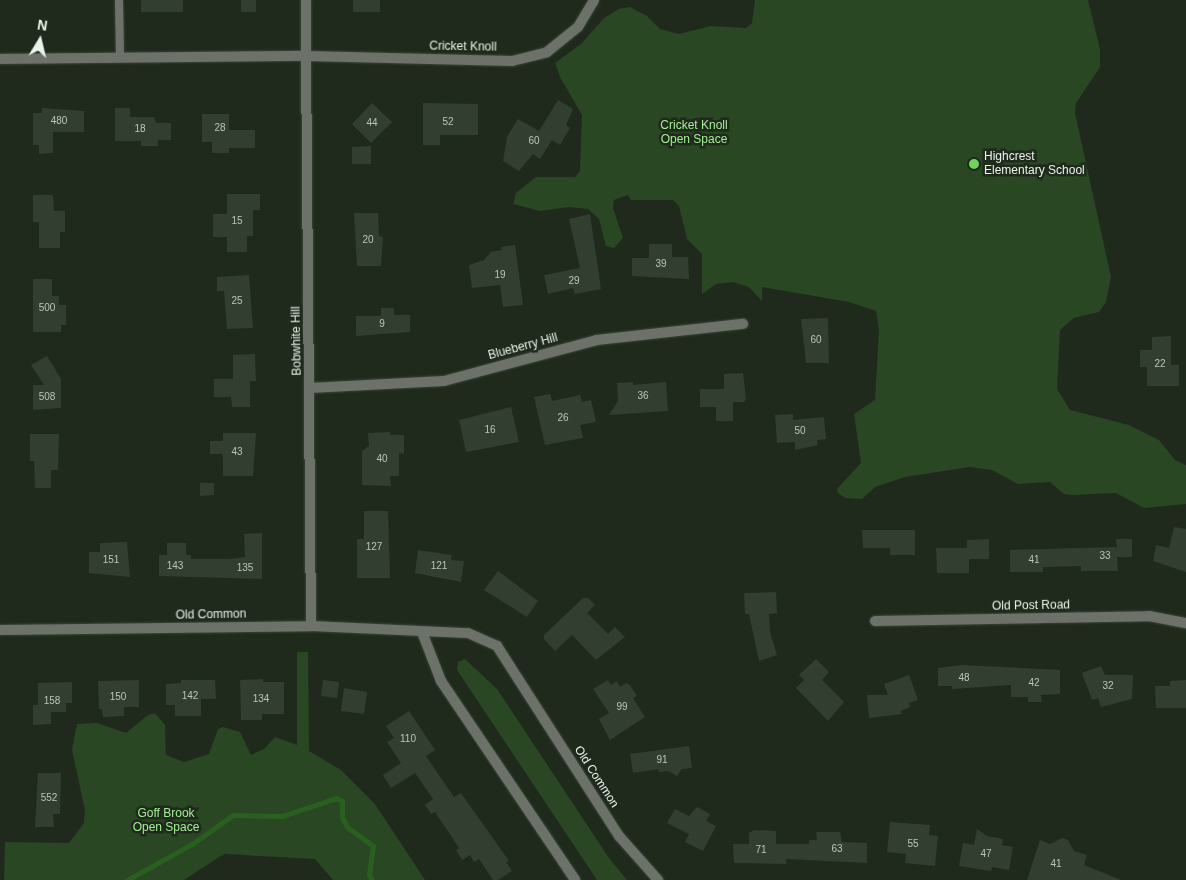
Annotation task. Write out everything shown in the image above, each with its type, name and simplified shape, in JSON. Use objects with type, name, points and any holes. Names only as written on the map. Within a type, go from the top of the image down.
[{"type":"street","points":[[306,0],[306,56]]},
{"type":"street","name":"Cricket Knoll","points":[[0,59],[306,56],[512,61],[547,52],[578,27],[594,0]]},
{"type":"street","name":"Bobwhite Hill","points":[[306,56],[311,626]]},
{"type":"street","name":"Blueberry Hill","points":[[310,388],[444,381],[597,340],[743,324]]},
{"type":"street","name":"Old Post Road","points":[[875,621],[1149,616],[1186,623]]},
{"type":"street","name":"Old Common","points":[[0,630],[311,626],[468,633],[497,646],[619,836],[658,880]]},
{"type":"street","points":[[422,632],[441,681],[575,880]]},
{"type":"lane","points":[[119,0],[120,57]]},
{"type":"green space","name":"Cricket Knoll Open Space","points":[[755,0],[1088,0],[1100,49],[1100,67],[1076,103],[1075,113],[1111,277],[1106,302],[1099,312],[1074,318],[1060,330],[1057,389],[1070,410],[1129,425],[1159,440],[1175,460],[1186,465],[1186,504],[1144,508],[1116,493],[1064,494],[1050,482],[1018,484],[992,470],[969,467],[905,477],[875,487],[862,499],[845,498],[838,493],[837,489],[861,463],[854,414],[875,400],[879,329],[876,311],[849,302],[762,287],[762,301],[749,287],[733,282],[716,284],[702,294],[702,254],[687,239],[679,206],[673,200],[631,200],[628,195],[614,200],[613,208],[623,238],[614,248],[606,246],[599,219],[588,209],[569,207],[540,211],[513,204],[516,193],[536,177],[575,177],[580,171],[582,115],[560,77],[555,63],[581,44],[604,18],[619,9],[630,7],[647,16],[660,29],[679,34],[711,26],[746,28],[752,23]]},
{"type":"green space","name":"Goff Brook Open Space","points":[[297,652],[308,652],[309,751],[341,770],[375,804],[425,880],[333,880],[315,859],[224,854],[184,880],[4,880],[5,842],[69,843],[84,823],[85,810],[72,750],[77,724],[97,723],[126,733],[148,715],[155,713],[165,725],[166,755],[184,762],[209,754],[218,729],[223,727],[240,732],[251,755],[264,749],[275,737],[297,745]]},
{"type":"green space","points":[[465,659],[497,689],[609,858],[627,880],[597,880],[457,670],[458,662]]},
{"type":"building","points":[[141,0],[183,0],[183,12],[141,12]]},
{"type":"building","points":[[241,0],[256,0],[256,12],[241,12]]},
{"type":"building","points":[[353,0],[380,0],[380,12],[353,12]]},
{"type":"building","points":[[558,100],[573,109],[566,125],[570,128],[560,145],[552,140],[540,159],[533,154],[519,171],[503,161],[507,137],[518,119],[539,131]]},
{"type":"building","points":[[372,103],[392,122],[371,143],[352,124]]},
{"type":"building","points":[[423,103],[478,104],[478,135],[440,135],[440,145],[423,145]]},
{"type":"building","points":[[42,108],[84,111],[84,132],[53,132],[53,153],[39,154],[39,145],[33,145],[33,113],[42,113]]},
{"type":"building","points":[[115,108],[130,108],[130,117],[154,117],[156,123],[171,123],[171,140],[158,140],[158,146],[141,146],[141,141],[115,141]]},
{"type":"building","points":[[202,114],[229,114],[229,130],[255,130],[255,148],[229,148],[229,153],[212,153],[212,142],[202,142]]},
{"type":"building","points":[[371,146],[371,164],[352,164],[352,147]]},
{"type":"building","points":[[227,194],[260,194],[260,210],[253,210],[253,236],[247,236],[247,252],[227,252],[227,237],[213,237],[213,214],[227,214]]},
{"type":"building","points":[[33,195],[53,195],[54,211],[65,211],[65,232],[60,232],[60,248],[39,248],[39,222],[33,222]]},
{"type":"building","points":[[354,213],[378,213],[379,236],[383,237],[381,266],[357,266]]},
{"type":"building","points":[[590,214],[601,289],[575,294],[573,288],[548,294],[544,275],[580,268],[569,219]]},
{"type":"building","points":[[649,244],[672,244],[672,257],[688,257],[689,279],[632,276],[632,258],[649,258]]},
{"type":"building","points":[[515,245],[523,305],[503,307],[500,285],[472,288],[469,265],[484,260],[491,252],[502,250],[501,247]]},
{"type":"building","points":[[249,275],[253,328],[227,329],[224,291],[217,291],[217,277]]},
{"type":"building","points":[[33,279],[52,279],[52,296],[59,296],[59,305],[66,305],[66,325],[61,325],[61,332],[33,332]]},
{"type":"building","points":[[381,308],[394,308],[394,315],[410,315],[410,332],[356,336],[356,316],[381,316]]},
{"type":"building","points":[[828,318],[829,363],[806,363],[801,319]]},
{"type":"building","points":[[1171,336],[1171,365],[1179,365],[1179,386],[1147,386],[1147,367],[1140,367],[1140,350],[1152,350],[1152,337]]},
{"type":"building","points":[[255,354],[256,381],[250,381],[250,407],[232,407],[231,397],[214,397],[214,379],[233,379],[233,355]]},
{"type":"building","points":[[47,356],[61,379],[61,408],[33,410],[33,385],[44,385],[31,365]]},
{"type":"building","points":[[743,373],[746,399],[744,402],[733,402],[733,421],[716,421],[716,407],[700,407],[700,389],[724,389],[724,374]]},
{"type":"building","points":[[633,382],[633,385],[666,382],[668,411],[609,415],[618,401],[617,383]]},
{"type":"building","points":[[550,394],[552,401],[580,395],[582,402],[591,400],[596,422],[580,425],[583,438],[545,445],[534,397]]},
{"type":"building","points":[[511,407],[519,442],[466,452],[459,420]]},
{"type":"building","points":[[793,414],[793,420],[824,417],[826,439],[817,440],[818,445],[795,450],[795,442],[777,443],[775,415]]},
{"type":"building","points":[[390,432],[390,435],[404,435],[404,454],[399,453],[399,476],[390,476],[391,486],[362,485],[362,451],[369,446],[368,433]]},
{"type":"building","points":[[223,433],[256,433],[253,476],[223,476],[222,454],[210,454],[210,441],[223,441]]},
{"type":"building","points":[[30,434],[59,434],[58,470],[51,470],[51,488],[35,488],[34,461],[30,461]]},
{"type":"building","points":[[200,483],[214,483],[214,495],[200,496]]},
{"type":"building","points":[[364,511],[388,511],[390,578],[357,578],[357,539],[364,539]]},
{"type":"building","points":[[1174,527],[1186,529],[1186,572],[1153,561],[1156,545],[1169,548]]},
{"type":"building","points":[[862,530],[915,530],[915,555],[890,555],[890,548],[863,548]]},
{"type":"building","points":[[262,533],[262,579],[159,576],[159,555],[167,555],[167,543],[186,543],[186,555],[191,555],[191,559],[230,559],[245,557],[244,534]]},
{"type":"building","points":[[989,539],[989,559],[969,559],[969,573],[937,573],[936,548],[967,548],[967,540]]},
{"type":"building","points":[[1116,539],[1132,539],[1132,557],[1117,557],[1118,571],[1081,571],[1081,566],[1043,567],[1043,572],[1010,572],[1010,550],[1117,547]]},
{"type":"building","points":[[127,542],[130,577],[89,573],[89,552],[100,552],[100,543]]},
{"type":"building","points":[[418,550],[452,555],[451,560],[464,561],[461,582],[415,573]]},
{"type":"building","points":[[498,571],[538,601],[527,617],[484,590]]},
{"type":"building","points":[[776,592],[777,613],[769,614],[770,632],[777,655],[759,661],[749,614],[745,614],[744,593]]},
{"type":"building","points":[[583,598],[588,598],[595,605],[587,613],[608,634],[615,627],[625,637],[596,660],[572,635],[555,651],[544,639],[544,635]]},
{"type":"building","points":[[816,659],[829,672],[822,680],[844,702],[828,721],[796,688],[804,680],[799,675]]},
{"type":"building","points":[[962,665],[1060,670],[1060,694],[1041,695],[1042,702],[1028,702],[1028,697],[1011,697],[1011,685],[952,689],[952,686],[938,686],[938,668]]},
{"type":"building","points":[[1101,666],[1105,675],[1133,675],[1132,699],[1101,707],[1098,698],[1092,700],[1082,673]]},
{"type":"building","points":[[909,675],[918,700],[909,703],[910,707],[901,711],[902,714],[869,718],[867,695],[888,695],[884,684]]},
{"type":"building","points":[[263,679],[263,682],[284,682],[284,714],[262,714],[262,720],[241,720],[240,680]]},
{"type":"building","points":[[139,680],[139,707],[124,707],[124,716],[103,717],[102,709],[99,709],[98,681]]},
{"type":"building","points":[[181,680],[215,680],[216,699],[201,699],[201,716],[175,716],[175,705],[166,705],[166,684],[181,683]]},
{"type":"building","points":[[323,680],[339,682],[337,698],[321,696]]},
{"type":"building","points":[[608,680],[611,685],[617,681],[620,687],[626,683],[630,685],[637,696],[633,698],[645,717],[610,740],[599,719],[609,713],[593,689]]},
{"type":"building","points":[[1186,680],[1186,708],[1156,708],[1155,686],[1170,686],[1170,681]]},
{"type":"building","points":[[72,682],[72,703],[66,703],[66,712],[51,712],[51,724],[33,725],[33,705],[38,705],[38,683]]},
{"type":"building","points":[[344,688],[367,692],[364,714],[341,711]]},
{"type":"building","points":[[409,711],[435,750],[426,756],[454,797],[461,793],[509,861],[506,862],[512,871],[498,880],[493,880],[479,859],[474,862],[470,855],[462,860],[456,850],[459,848],[435,812],[431,814],[425,805],[433,799],[415,773],[391,788],[383,775],[401,763],[387,742],[394,738],[386,726]]},
{"type":"building","points":[[689,746],[692,768],[682,769],[677,776],[668,771],[659,772],[658,769],[633,773],[630,754]]},
{"type":"building","points":[[38,773],[61,773],[60,814],[53,814],[54,827],[35,827]]},
{"type":"building","points":[[697,807],[710,814],[706,821],[716,826],[703,851],[685,842],[689,834],[667,823],[675,809],[689,816]]},
{"type":"building","points":[[890,822],[930,825],[929,835],[938,836],[935,866],[905,863],[906,854],[887,852]]},
{"type":"building","points":[[977,829],[987,836],[1003,839],[1002,845],[1013,847],[1009,870],[992,867],[991,871],[959,866],[963,843],[974,845]]},
{"type":"building","points":[[754,830],[776,831],[776,844],[809,844],[809,840],[817,840],[816,832],[840,832],[842,842],[867,843],[867,863],[786,859],[786,864],[734,863],[733,844],[749,844],[749,833]]},
{"type":"building","points":[[1062,838],[1068,840],[1074,851],[1087,855],[1084,865],[1121,880],[1027,880],[1040,840],[1050,844]]},
{"type":"waterway","points":[[127,880],[192,844],[233,815],[282,816],[336,798],[342,801],[342,817],[347,827],[373,846],[369,875],[372,880]]},
{"type":"place","name":"Highcrest Elementary School","points":[[974,164]]}]
